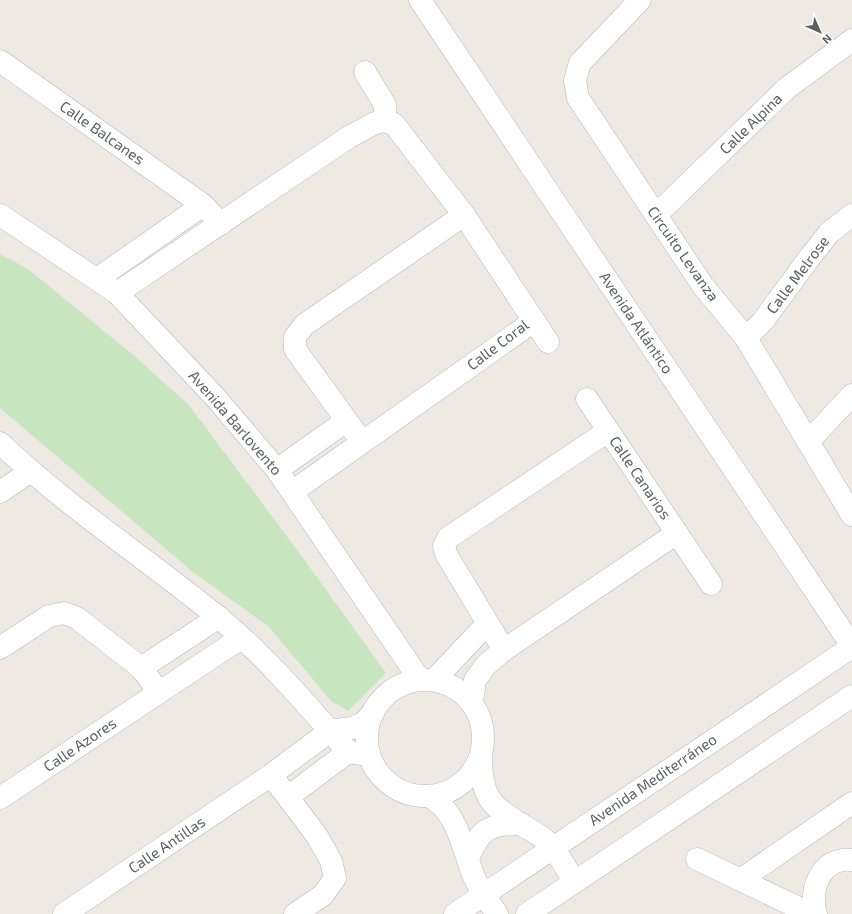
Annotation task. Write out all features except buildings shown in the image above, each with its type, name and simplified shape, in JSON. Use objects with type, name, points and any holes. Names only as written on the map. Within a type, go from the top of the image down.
[{"type":"street","name":"Avenida Atlántico","points":[[420,0],[852,646]]},
{"type":"street","name":"Circuito Levanza","points":[[640,0],[580,63],[575,80],[578,98],[704,286],[746,338],[852,515]]},
{"type":"street","name":"Calle Alpina","points":[[656,216],[787,88],[852,40]]},
{"type":"street","name":"Calle Balcanes","points":[[0,61],[203,205],[221,224]]},
{"type":"street","points":[[117,293],[349,137],[375,122],[385,121],[385,105],[365,72]]},
{"type":"street","name":"Calle Coral","points":[[292,492],[534,321],[464,215],[394,124],[385,121]]},
{"type":"street","points":[[97,279],[203,205]]},
{"type":"street","name":"Avenida Barlovento","points":[[0,215],[117,293],[215,397],[277,470],[427,680]]},
{"type":"street","points":[[362,442],[295,349],[295,337],[304,325],[464,215]]},
{"type":"street","name":"Calle Melrose","points":[[746,338],[763,320],[829,233],[852,215]]},
{"type":"street","points":[[534,321],[548,342]]},
{"type":"street","points":[[808,442],[852,395]]},
{"type":"street","points":[[587,399],[608,431]]},
{"type":"street","points":[[277,470],[346,421]]},
{"type":"street","name":"Calle Canarios","points":[[472,702],[475,680],[486,665],[504,650],[677,533],[608,431],[448,538],[444,546],[446,554],[504,650]]},
{"type":"street","points":[[3,451],[219,617],[286,682],[348,752],[369,755]]},
{"type":"street","points":[[0,492],[31,472]]},
{"type":"street","points":[[677,533],[711,584]]},
{"type":"street","points":[[0,648],[49,616],[64,613],[77,618],[141,668],[159,692]]},
{"type":"street","points":[[141,668],[219,617]]},
{"type":"street","points":[[427,680],[487,624]]},
{"type":"street","name":"Calle Azores","points":[[0,798],[241,638]]},
{"type":"street","name":"Avenida Mediterráneo","points":[[455,914],[552,847],[852,646]]},
{"type":"street","points":[[330,731],[352,728],[363,723],[380,701],[392,691],[404,684],[427,680],[455,687],[472,702],[481,720],[484,740],[481,756],[484,789],[494,806],[506,816],[543,838],[552,847],[574,881]]},
{"type":"street","points":[[527,914],[574,881],[852,696]]},
{"type":"street","points":[[372,713],[368,727],[367,742],[369,755],[374,767],[392,786],[416,796],[428,796],[448,792],[462,783],[475,768],[481,756]]},
{"type":"street","name":"Calle Antillas","points":[[64,914],[271,776],[330,731]]},
{"type":"street","points":[[288,797],[348,752]]},
{"type":"street","points":[[271,776],[317,836],[331,861],[335,878],[323,895],[295,914]]},
{"type":"street","points":[[428,796],[438,801],[446,811],[475,878],[497,914]]},
{"type":"street","points":[[740,880],[852,802]]},
{"type":"street","points":[[468,859],[479,837],[488,829],[501,824],[519,824]]},
{"type":"street","points":[[697,859],[811,914]]},
{"type":"street","points":[[816,914],[813,904],[813,892],[817,879],[825,869],[836,862],[852,860]]},
{"type":"green space","points":[[0,254],[28,269],[132,354],[188,404],[303,558],[386,673],[348,711],[331,701],[269,627],[193,572],[0,408]]}]
